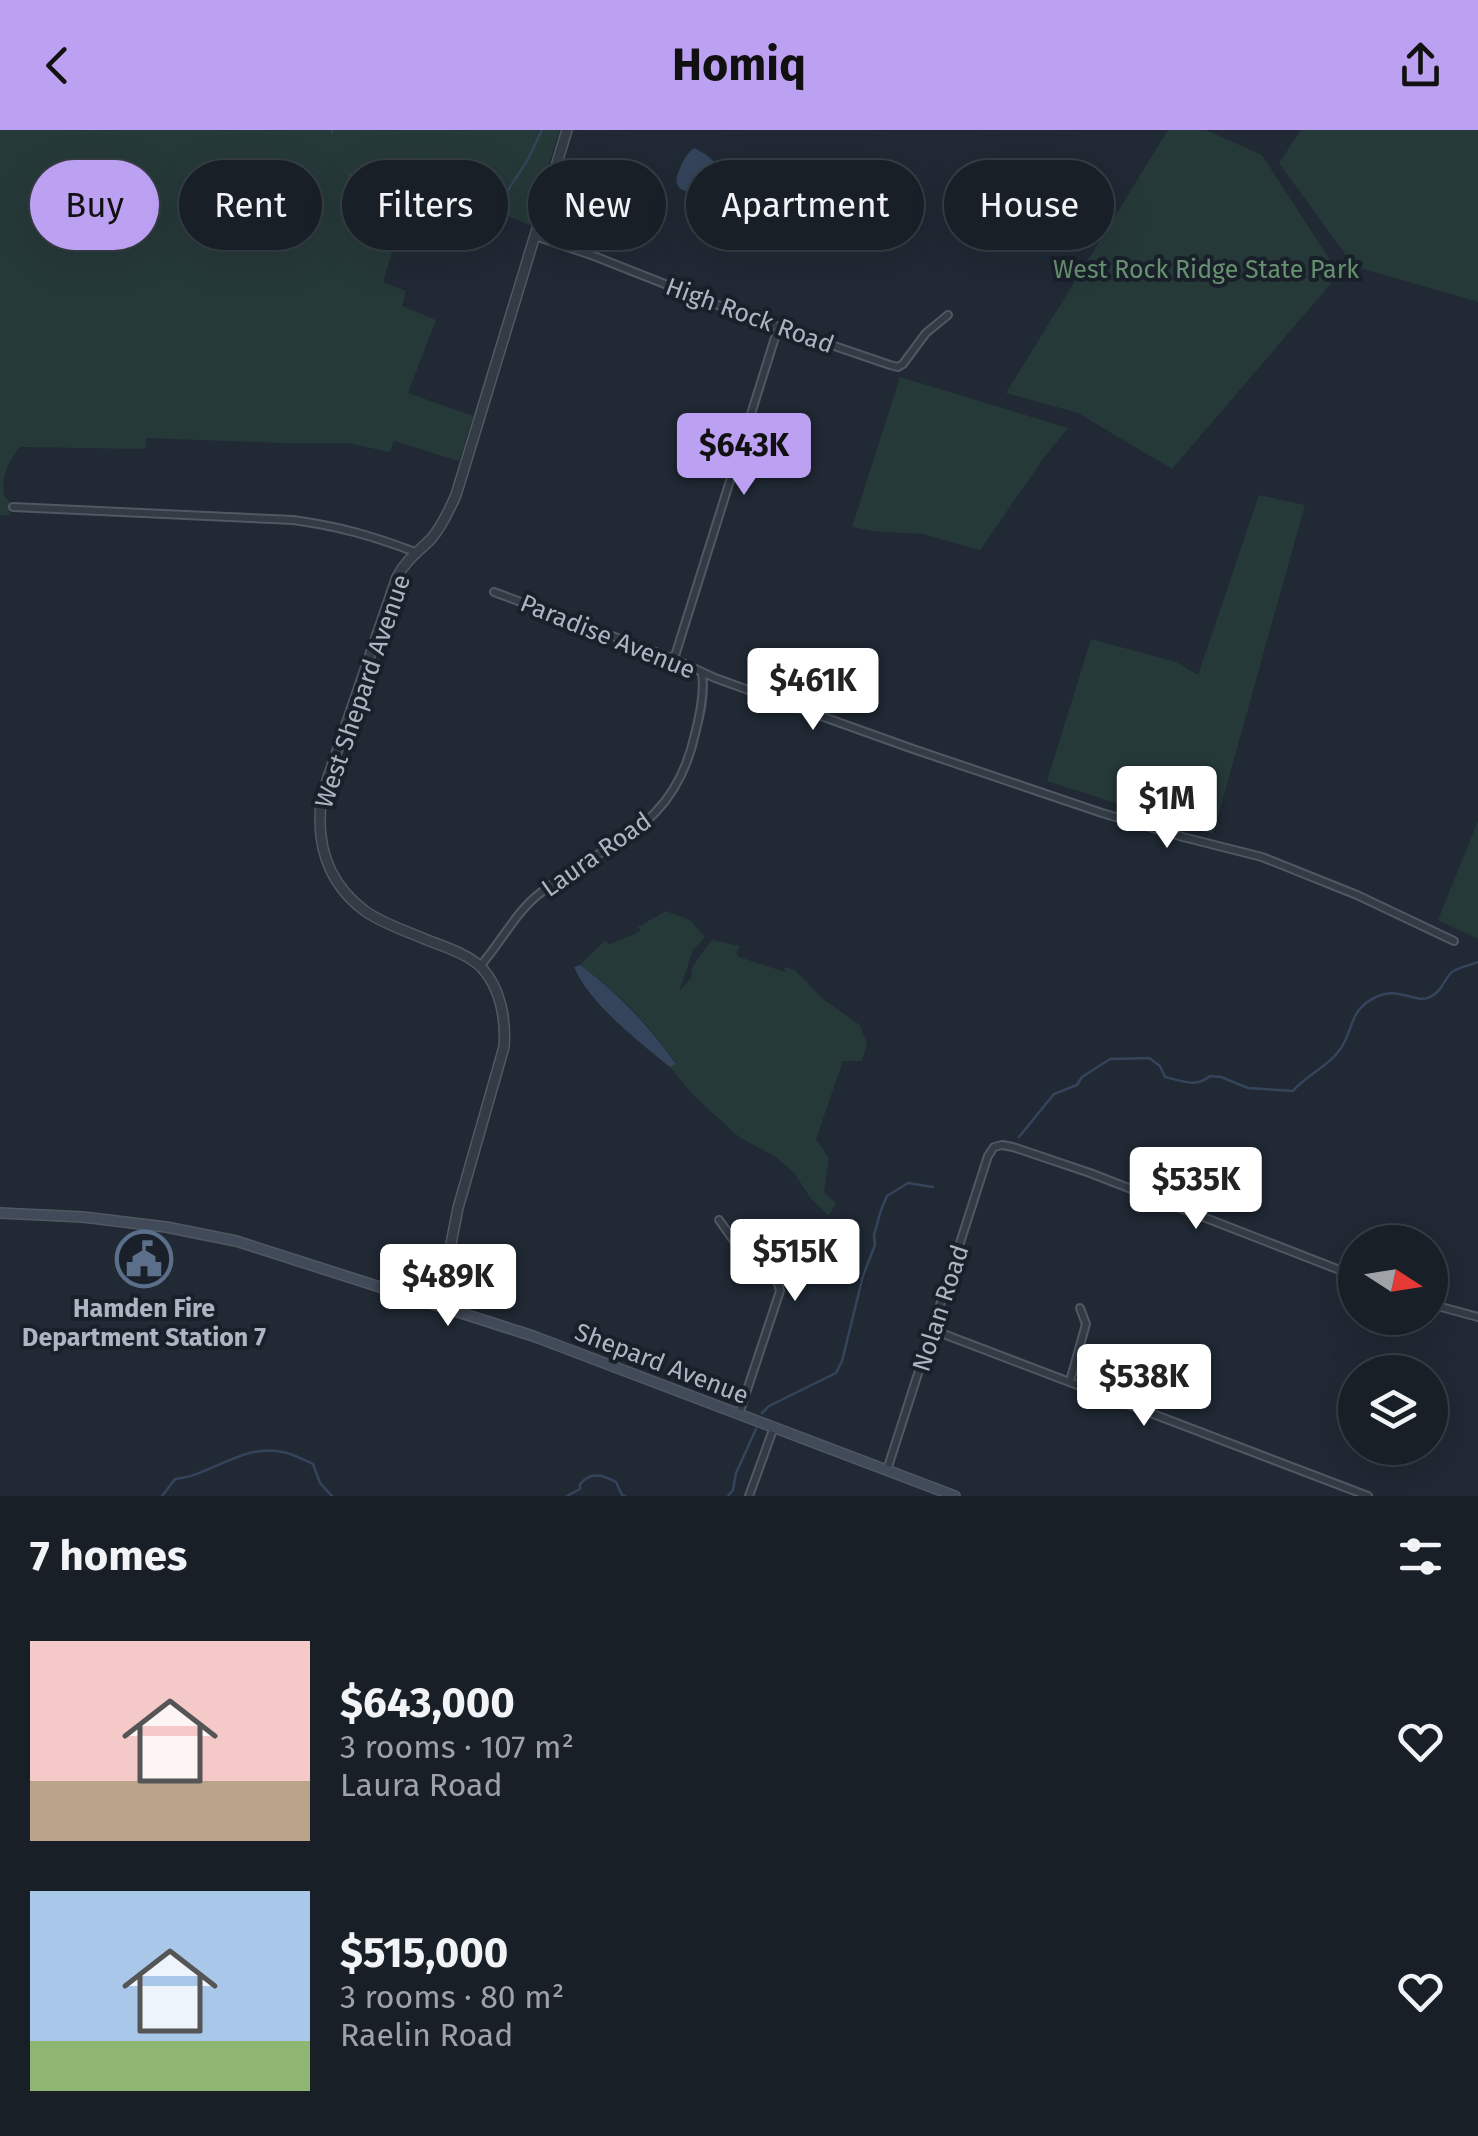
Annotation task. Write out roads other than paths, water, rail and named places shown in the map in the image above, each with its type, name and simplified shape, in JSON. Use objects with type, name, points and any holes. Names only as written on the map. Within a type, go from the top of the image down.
[{"type":"main road","name":"Shepard Avenue","points":[[0,1213],[83,1217],[236,1241],[547,1341],[955,1496]]},
{"type":"street","name":"West Shepard Avenue","points":[[558,160],[567,130]]},
{"type":"street","name":"West Shepard Avenue","points":[[480,966],[365,911],[347,894],[322,852],[318,825],[322,795],[391,590],[404,564],[443,523],[456,495],[531,250]]},
{"type":"street","name":"High Rock Road","points":[[576,250],[778,328],[898,367],[926,333],[948,316]]},
{"type":"street","points":[[674,659],[778,328]]},
{"type":"street","points":[[13,507],[293,520],[365,533],[415,552]]},
{"type":"street","name":"Paradise Avenue","points":[[494,592],[829,720],[1067,802],[1262,858],[1357,895],[1454,941]]},
{"type":"street","name":"Laura Road","points":[[480,966],[530,902],[644,825],[670,797],[690,758],[704,688],[702,673]]},
{"type":"street","points":[[438,1306],[458,1208],[504,1047],[506,1025],[500,1002],[480,966]]},
{"type":"street","name":"Nolan Road","points":[[887,1470],[988,1156],[994,1148],[1013,1147],[1090,1172],[1338,1269]]},
{"type":"street","points":[[720,1220],[735,1243],[770,1270],[780,1291],[739,1414]]},
{"type":"street","points":[[1070,1380],[1086,1324],[1080,1308]]},
{"type":"street","points":[[1448,1309],[1478,1317]]},
{"type":"street","points":[[933,1330],[1368,1496]]},
{"type":"street","points":[[748,1496],[774,1427]]},
{"type":"water","points":[[694,148],[712,160],[686,160],[686,191],[678,186],[677,176],[688,154]]},
{"type":"water","points":[[580,965],[632,1011],[676,1064],[670,1067],[603,1008],[581,981],[574,967]]},
{"type":"waterway","points":[[508,190],[542,130]]},
{"type":"waterway","points":[[1019,1137],[1054,1094],[1077,1085],[1082,1077],[1110,1059],[1149,1058],[1160,1066],[1165,1077],[1183,1082],[1199,1082],[1210,1076],[1248,1088],[1293,1091],[1339,1051],[1356,1014],[1368,1002],[1386,994],[1425,999],[1439,990],[1453,972],[1478,962]]},
{"type":"waterway","points":[[762,1413],[836,1373],[887,1196],[908,1183],[933,1187]]},
{"type":"waterway","points":[[728,1496],[756,1429]]},
{"type":"waterway","points":[[162,1496],[175,1479],[268,1450],[313,1464],[320,1483],[332,1496]]},
{"type":"waterway","points":[[567,1496],[580,1489],[588,1477],[597,1475],[616,1482],[625,1496]]},
{"type":"place","name":"Hamden Fire Department Station 7","points":[[144,1259]]},
{"type":"park label","name":"West Rock Ridge State Park","points":[[1206,269]]}]
